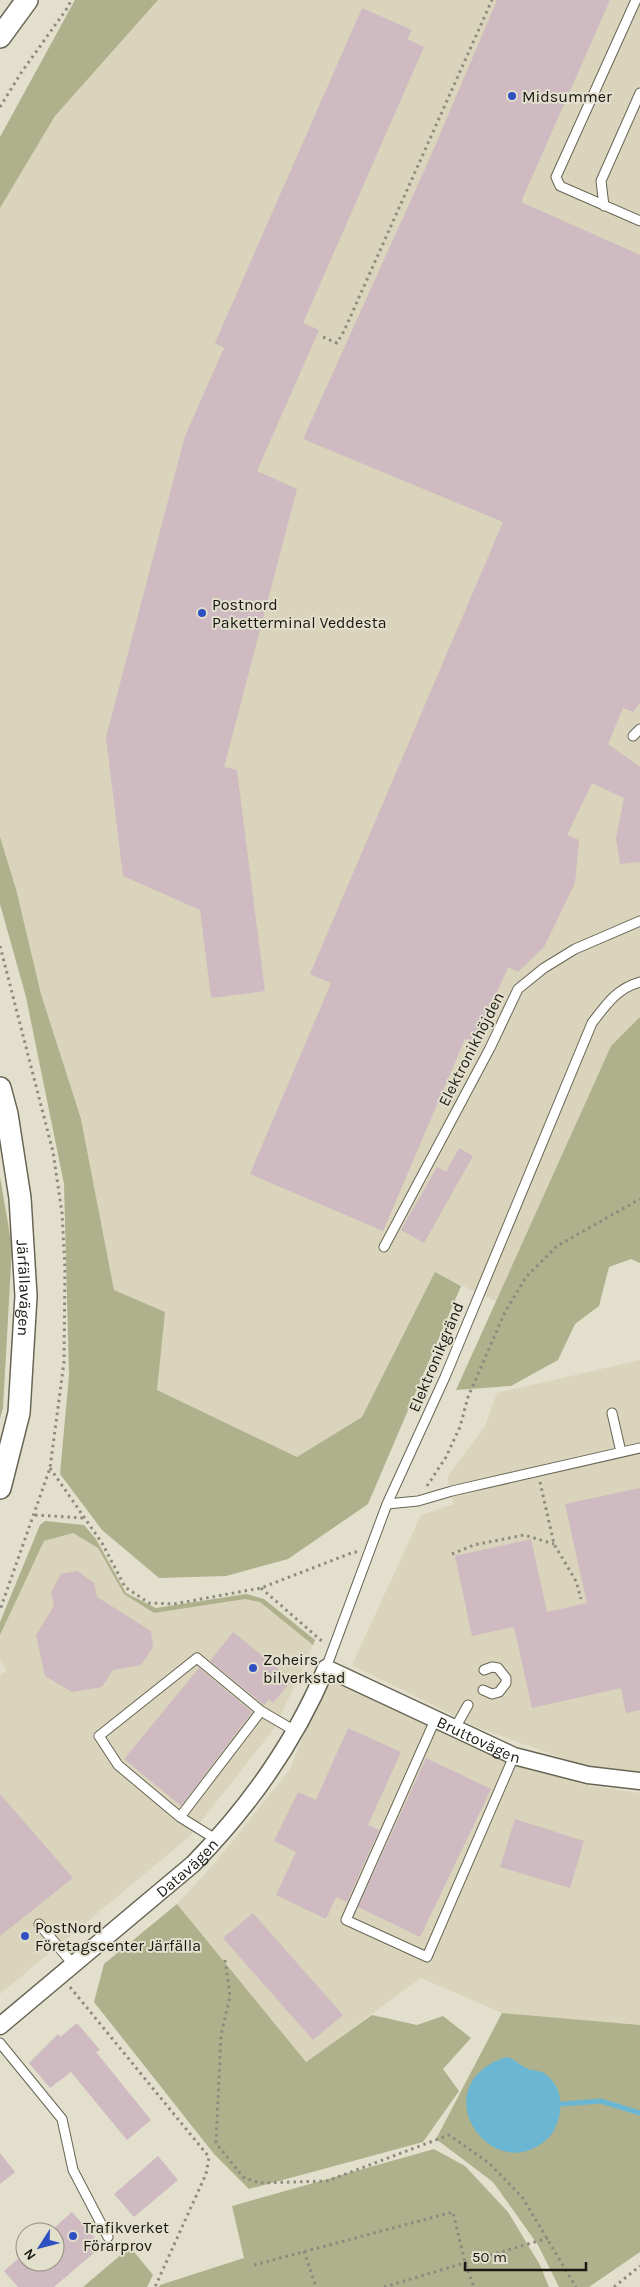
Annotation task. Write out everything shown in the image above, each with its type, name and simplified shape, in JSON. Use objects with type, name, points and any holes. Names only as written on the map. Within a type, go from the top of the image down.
[{"type":"street","points":[[0,18],[9,0]]},
{"type":"street","points":[[0,37],[27,0]]},
{"type":"street","name":"Järfällavägen","points":[[0,1088],[7,1114],[20,1198],[26,1296],[19,1413],[0,1488]]},
{"type":"street","name":"Bruttovägen","points":[[326,1668],[514,1756],[588,1774],[640,1781]]},
{"type":"street","name":"Datavägen","points":[[0,2026],[193,1864],[217,1840],[265,1779],[295,1731],[326,1668]]},
{"type":"lane","points":[[636,0],[556,177],[560,186],[640,222]]},
{"type":"lane","points":[[604,206],[601,181],[640,92]]},
{"type":"lane","name":"Elektronikhöjden","points":[[384,1247],[490,1048],[518,990],[544,968],[575,949],[640,922]]},
{"type":"lane","name":"Elektronikgränd","points":[[326,1668],[387,1504],[445,1377],[592,1023],[608,1001],[626,985],[640,982]]},
{"type":"lane","points":[[612,1413],[621,1452]]},
{"type":"lane","points":[[387,1504],[418,1501],[640,1448]]},
{"type":"lane","points":[[217,1840],[180,1817],[118,1765],[98,1736],[198,1658],[261,1710],[295,1731]]},
{"type":"lane","points":[[484,1670],[492,1667],[498,1668],[506,1678],[503,1689],[488,1692]]},
{"type":"lane","points":[[455,1728],[468,1705]]},
{"type":"lane","points":[[180,1817],[261,1710]]},
{"type":"lane","points":[[435,1720],[346,1920],[427,1957],[514,1756]]},
{"type":"lane","points":[[40,1924],[73,1964]]},
{"type":"lane","points":[[0,2042],[62,2119],[73,2170],[108,2237]]},
{"type":"path","points":[[0,108],[21,73],[71,0]]},
{"type":"path","points":[[323,337],[337,343],[344,331],[492,0]]},
{"type":"path","points":[[418,1501],[450,1450],[460,1427],[468,1397],[505,1312],[526,1276],[557,1246],[640,1199]]},
{"type":"path","points":[[50,1468],[102,1543],[125,1587],[149,1603],[174,1604],[260,1588],[354,1552],[369,1553]]},
{"type":"path","points":[[538,1471],[554,1544],[576,1581],[581,1599]]},
{"type":"path","points":[[35,1515],[85,1518]]},
{"type":"path","points":[[452,1554],[474,1545],[524,1535],[554,1544]]},
{"type":"path","points":[[260,1588],[332,1650]]},
{"type":"path","points":[[225,1960],[230,1996],[221,2035],[216,2143],[242,2177],[258,2183],[327,2181],[449,2135],[489,2163],[522,2197],[576,2287]]},
{"type":"path","points":[[60,1975],[209,2157],[202,2182],[155,2287]]},
{"type":"path","points":[[254,2265],[453,2212],[465,2263],[474,2287]]},
{"type":"path","points":[[384,2287],[548,2238]]},
{"type":"path","points":[[304,2252],[316,2287]]},
{"type":"path","points":[[614,2287],[640,2266]]},
{"type":"shaded area","points":[[158,0],[640,0],[640,1017],[611,1046],[496,1301],[435,1273],[362,1417],[297,1457],[156,1390],[165,1312],[114,1290],[81,1119],[41,994],[16,889],[0,837],[0,208],[55,116]]},
{"type":"shaded area","points":[[640,1360],[640,1774],[585,1766],[479,1728],[352,1665],[421,1515],[454,1504],[447,1477],[485,1426],[497,1393]]},
{"type":"shaded area","points":[[73,1533],[98,1548],[124,1594],[154,1613],[245,1599],[260,1602],[313,1645],[276,1726],[189,1837],[0,1994],[0,1676],[7,1670],[0,1661],[0,1635],[44,1541]]},
{"type":"shaded area","points":[[329,1673],[472,1746],[585,1785],[640,1793],[640,2025],[502,2013],[421,1978],[306,2062],[177,1904],[213,1865],[290,1769]]},
{"type":"green space","points":[[75,0],[158,0],[55,116],[0,208],[0,137]]},
{"type":"green space","points":[[0,837],[16,889],[41,994],[81,1119],[114,1290],[165,1312],[157,1390],[297,1457],[362,1417],[435,1272],[461,1286],[368,1504],[288,1559],[226,1576],[159,1578],[102,1530],[60,1474],[69,1375],[64,1184],[26,997],[0,904]]},
{"type":"green space","points":[[640,1017],[640,1263],[631,1259],[609,1267],[599,1306],[575,1324],[558,1360],[511,1386],[456,1390],[611,1046]]},
{"type":"green space","points":[[0,1177],[12,1247],[3,1408],[0,1419]]},
{"type":"green space","points":[[45,1521],[84,1525],[96,1539],[126,1593],[156,1608],[246,1594],[264,1599],[315,1640],[313,1645],[260,1602],[245,1599],[154,1613],[124,1594],[98,1548],[73,1533],[44,1541],[0,1635],[0,1622],[40,1525]]},
{"type":"green space","points":[[177,1904],[306,2062],[372,2015],[417,2025],[443,2016],[471,2038],[443,2069],[459,2091],[423,2142],[249,2189],[214,2154],[94,2002],[104,1964]]},
{"type":"green space","points":[[502,2013],[640,2025],[640,2252],[589,2287],[559,2287],[538,2245],[493,2182],[436,2139]]},
{"type":"green space","points":[[434,2149],[465,2166],[508,2212],[540,2265],[549,2287],[159,2287],[160,2285],[244,2258],[232,2206]]},
{"type":"green space","points":[[130,2247],[153,2275],[147,2287],[83,2287]]},
{"type":"water","points":[[506,2057],[526,2068],[540,2071],[551,2079],[559,2092],[561,2107],[554,2130],[543,2143],[534,2148],[515,2153],[497,2149],[482,2138],[471,2122],[466,2105],[469,2086],[482,2070]]},
{"type":"building","points":[[497,0],[610,0],[521,202],[640,255],[640,703],[633,712],[623,708],[608,744],[640,767],[640,862],[620,864],[616,838],[624,798],[592,783],[567,835],[579,840],[575,883],[544,947],[518,972],[508,967],[476,1041],[465,1039],[383,1231],[250,1174],[331,983],[310,974],[503,522],[303,439],[429,160]]},
{"type":"building","name":"Postnord Paketterminal Veddesta","points":[[362,8],[412,30],[407,39],[424,47],[303,323],[319,330],[257,471],[297,489],[224,767],[237,770],[265,991],[211,998],[200,910],[123,876],[106,737],[185,436],[224,348],[215,343]]},
{"type":"building","points":[[459,1148],[473,1156],[424,1243],[401,1230],[437,1167],[446,1172]]},
{"type":"building","points":[[640,1488],[640,1710],[626,1713],[621,1688],[532,1708],[514,1627],[472,1636],[455,1556],[531,1539],[547,1612],[587,1603],[565,1504]]},
{"type":"building","points":[[77,1571],[94,1583],[97,1597],[151,1631],[153,1647],[141,1665],[113,1670],[102,1687],[72,1692],[45,1676],[36,1635],[54,1606],[51,1592],[61,1574]]},
{"type":"building","name":"Zoheirs bilverkstad","points":[[233,1632],[292,1680],[273,1703],[269,1699],[264,1705],[210,1661]]},
{"type":"building","points":[[199,1668],[252,1712],[181,1806],[124,1759]]},
{"type":"building","points":[[348,1728],[401,1752],[368,1825],[379,1830],[347,1902],[336,1897],[326,1919],[276,1895],[296,1852],[274,1841],[298,1792],[316,1800]]},
{"type":"building","points":[[426,1758],[491,1789],[420,1937],[358,1907]]},
{"type":"building","points":[[0,1794],[73,1878],[0,1936]]},
{"type":"building","points":[[515,1819],[584,1841],[570,1888],[500,1867]]},
{"type":"building","points":[[253,1913],[343,2015],[313,2040],[223,1938]]},
{"type":"building","points":[[77,2023],[100,2050],[96,2052],[151,2120],[127,2140],[71,2072],[50,2088],[29,2063],[58,2034],[60,2037]]},
{"type":"building","points":[[0,2153],[15,2172],[0,2184]]},
{"type":"building","points":[[158,2156],[178,2180],[134,2217],[114,2194]]},
{"type":"building","points":[[72,2212],[102,2246],[54,2287],[18,2287],[4,2271],[15,2262],[15,2272],[65,2272],[65,2222],[61,2222]]},
{"type":"waterway","points":[[562,2104],[601,2101],[640,2113]]},
{"type":"place","name":"Midsummer","points":[[512,96]]},
{"type":"place","name":"Postnord Paketterminal Veddesta","points":[[202,613]]},
{"type":"place","name":"Zoheirs bilverkstad","points":[[253,1668]]},
{"type":"place","name":"PostNord Företagscenter Järfälla","points":[[25,1936]]},
{"type":"place","name":"Trafikverket Förarprov","points":[[73,2236]]}]
